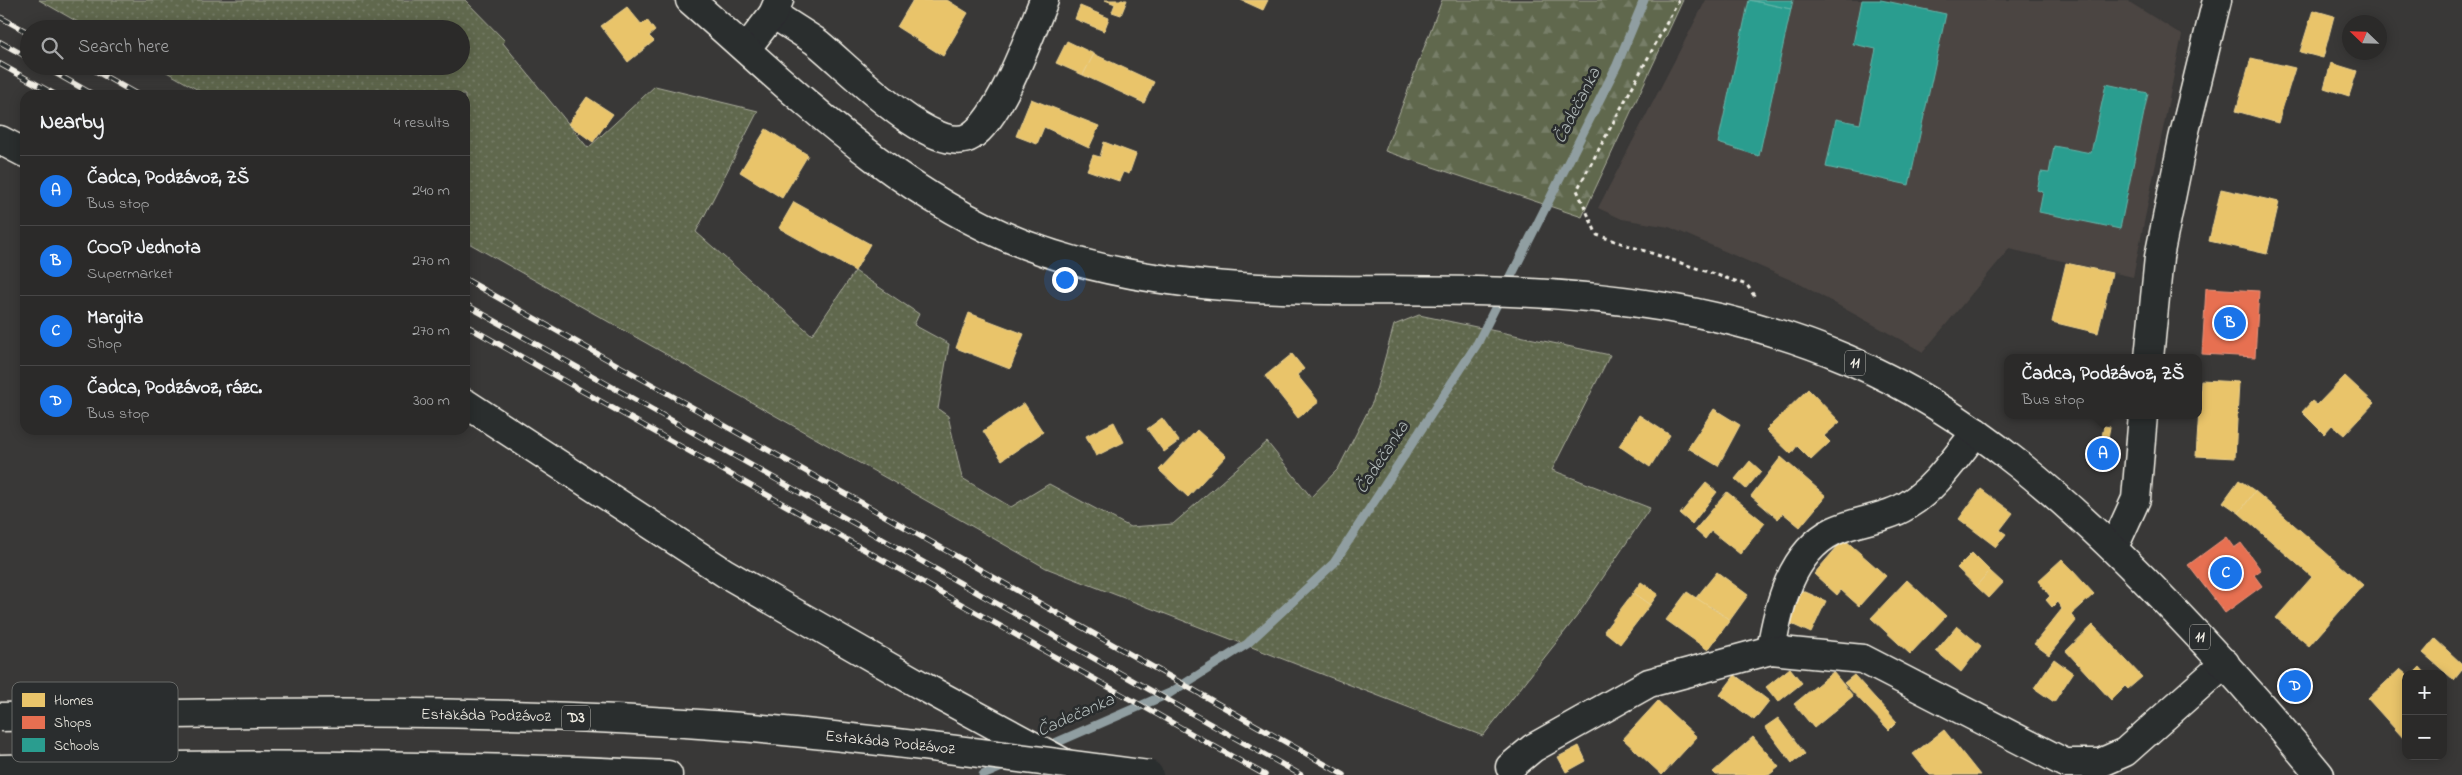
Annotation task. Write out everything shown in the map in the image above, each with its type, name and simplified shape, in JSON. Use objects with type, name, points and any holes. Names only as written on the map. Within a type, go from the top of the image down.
[{"type":"main road","name":"11","points":[[690,0],[881,162],[958,212],[1021,243],[1082,263],[1168,281],[1288,289],[1546,292],[1659,306],[1714,317],[1782,335],[1847,359],[1897,383],[1976,432],[2025,469],[2114,548],[2225,663],[2320,775]]},
{"type":"main road","points":[[746,49],[776,7],[880,100],[930,132],[962,140],[971,137],[982,127],[996,107],[1044,0]]},
{"type":"main road","points":[[2149,354],[2159,257],[2183,139],[2217,0]]},
{"type":"main road","points":[[0,140],[20,150]]},
{"type":"main road","points":[[470,406],[725,573],[1084,773]]},
{"type":"main road","points":[[2114,548],[2136,499],[2143,419]]},
{"type":"main road","points":[[1771,650],[1776,620],[1790,581],[1804,555],[1833,531],[1906,507],[1938,479],[1976,432]]},
{"type":"main road","points":[[1510,767],[1533,748],[1649,683],[1771,650],[1863,659],[2065,763],[2100,763],[2124,752],[2225,663]]},
{"type":"main road","name":"Estakáda Podzávoz","points":[[178,715],[535,716],[740,727],[964,751],[1149,775]]},
{"type":"main road","points":[[0,769],[284,764],[528,768],[668,775]]},
{"type":"path","points":[[1679,0],[1577,190],[1597,234],[1747,285],[1782,335]]},
{"type":"shaded area","points":[[1706,0],[2126,0],[2182,35],[2133,277],[2009,249],[1923,352],[1798,283],[1669,227],[1622,219],[1598,208]]},
{"type":"green space","points":[[39,0],[465,0],[505,41],[503,43],[588,148],[655,86],[758,111],[696,232],[812,335],[855,271],[919,314],[914,325],[949,344],[938,409],[948,416],[962,478],[1011,507],[1049,484],[1130,527],[1173,524],[1267,442],[1311,497],[1338,469],[1373,401],[1394,325],[1419,315],[1610,355],[1552,470],[1650,508],[1577,616],[1483,736],[1046,568],[470,244],[470,90],[198,90],[172,75],[470,75],[470,20],[74,20]]},
{"type":"green space","points":[[1442,0],[1683,0],[1582,217],[1385,151]]},
{"type":"building: Homes","points":[[913,0],[947,0],[968,13],[943,56],[897,27]]},
{"type":"building: Homes","points":[[1105,0],[1127,0],[1121,15],[1112,12],[1115,4]]},
{"type":"building: Homes","points":[[1241,0],[1268,0],[1263,10]]},
{"type":"building: Homes","points":[[1080,6],[1109,18],[1104,31],[1075,19]]},
{"type":"building: Homes","points":[[627,7],[642,25],[647,20],[655,31],[649,36],[654,41],[628,62],[601,26]]},
{"type":"building: Homes","points":[[2313,10],[2334,16],[2323,58],[2300,52]]},
{"type":"building: Homes","points":[[1067,41],[1094,54],[1083,75],[1056,63]]},
{"type":"building: Homes","points":[[1094,54],[1154,82],[1144,103],[1083,75]]},
{"type":"building: Homes","points":[[2251,58],[2295,68],[2278,123],[2236,111]]},
{"type":"building: Homes","points":[[2331,63],[2357,71],[2349,96],[2324,88]]},
{"type":"building: Homes","points":[[587,97],[613,114],[593,142],[568,124]]},
{"type":"building: Homes","points":[[1031,99],[1099,126],[1089,148],[1044,127],[1037,144],[1016,136]]},
{"type":"building: Homes","points":[[766,129],[808,155],[782,198],[740,172]]},
{"type":"building: Homes","points":[[1104,142],[1136,154],[1129,174],[1123,172],[1119,181],[1087,170],[1093,155],[1100,157]]},
{"type":"building: Homes","points":[[2221,189],[2279,202],[2267,254],[2209,241]]},
{"type":"building: Homes","points":[[794,202],[870,244],[855,271],[779,228]]},
{"type":"building: Homes","points":[[2066,263],[2112,273],[2098,333],[2052,322]]},
{"type":"building: Homes","points":[[969,313],[1024,334],[1010,369],[956,348]]},
{"type":"building: Homes","points":[[1292,354],[1304,369],[1297,375],[1319,402],[1298,418],[1265,376]]},
{"type":"building: Homes","points":[[2345,376],[2374,403],[2344,435],[2332,425],[2324,434],[2302,412],[2312,401],[2317,405]]},
{"type":"building: Homes","points":[[2202,380],[2239,382],[2235,458],[2196,456],[2198,419],[2202,419]]},
{"type":"building: Homes","points":[[1808,389],[1840,422],[1824,436],[1830,442],[1811,460],[1797,446],[1791,454],[1766,430]]},
{"type":"building: Homes","points":[[1024,403],[1043,432],[1002,460],[983,431]]},
{"type":"building: Homes","points":[[1714,409],[1740,425],[1718,466],[1688,448]]},
{"type":"building: Homes","points":[[1639,415],[1670,435],[1650,467],[1619,446]]},
{"type":"building: Homes","points":[[1162,418],[1179,441],[1164,452],[1147,429]]},
{"type":"building: Homes","points":[[1114,422],[1124,442],[1096,456],[1086,436]]},
{"type":"building: Homes","points":[[2104,426],[2110,427],[2107,443],[2101,442]]},
{"type":"building: Homes","points":[[1197,430],[1226,456],[1188,497],[1159,470]]},
{"type":"building: Homes","points":[[1781,457],[1826,496],[1800,527],[1783,513],[1778,519],[1751,496]]},
{"type":"building: Homes","points":[[1750,461],[1761,471],[1746,489],[1735,479]]},
{"type":"building: Homes","points":[[2239,480],[2255,491],[2239,513],[2223,502]]},
{"type":"building: Homes","points":[[1706,483],[1717,492],[1692,524],[1680,514]]},
{"type":"building: Homes","points":[[1981,489],[2013,513],[2000,530],[2006,534],[1996,547],[1959,519]]},
{"type":"building: Homes","points":[[2255,491],[2363,585],[2309,646],[2276,618],[2312,577],[2239,513]]},
{"type":"building: Homes","points":[[1727,492],[1765,523],[1740,554],[1711,531],[1705,539],[1695,530]]},
{"type":"building: Homes","points":[[1844,539],[1886,576],[1859,606],[1841,590],[1837,595],[1814,574]]},
{"type":"building: Homes","points":[[1972,553],[1990,571],[1976,586],[1957,568]]},
{"type":"building: Homes","points":[[2062,559],[2094,594],[2071,615],[2076,621],[2049,655],[2034,644],[2062,609],[2057,602],[2052,607],[2046,600],[2050,596],[2038,581]]},
{"type":"building: Homes","points":[[1990,571],[2003,583],[1989,598],[1976,586]]},
{"type":"building: Homes","points":[[1717,572],[1748,595],[1730,620],[1710,606],[1708,608],[1695,599]]},
{"type":"building: Homes","points":[[1907,580],[1946,616],[1910,654],[1871,618]]},
{"type":"building: Homes","points":[[1641,582],[1658,594],[1650,605],[1633,593]]},
{"type":"building: Homes","points":[[1801,590],[1826,601],[1811,633],[1787,622]]},
{"type":"building: Homes","points":[[1687,592],[1730,620],[1708,650],[1666,620]]},
{"type":"building: Homes","points":[[1633,593],[1650,605],[1620,644],[1604,631]]},
{"type":"building: Homes","points":[[2093,625],[2142,677],[2128,689],[2125,686],[2111,700],[2066,651]]},
{"type":"building: Homes","points":[[1957,626],[1981,646],[1961,672],[1936,651]]},
{"type":"building: Homes","points":[[2435,639],[2462,664],[2462,670],[2454,680],[2447,674],[2447,670],[2443,670],[2423,653]]},
{"type":"building: Homes","points":[[2054,659],[2073,673],[2054,702],[2034,688]]},
{"type":"building: Homes","points":[[1790,668],[1802,683],[1778,702],[1766,687]]},
{"type":"building: Homes","points":[[2400,669],[2402,671],[2402,737],[2368,699]]},
{"type":"building: Homes","points":[[1833,672],[1853,696],[1814,728],[1794,704]]},
{"type":"building: Homes","points":[[1735,675],[1769,701],[1754,720],[1720,695]]},
{"type":"building: Homes","points":[[1854,675],[1897,722],[1889,730],[1844,683]]},
{"type":"building: Homes","points":[[1658,701],[1697,737],[1662,775],[1623,739]]},
{"type":"building: Homes","points":[[1778,718],[1805,754],[1792,763],[1765,727]]},
{"type":"building: Homes","points":[[1944,730],[1980,775],[1930,775],[1913,754]]},
{"type":"building: Homes","points":[[1753,737],[1779,767],[1769,775],[1716,775],[1713,772]]},
{"type":"building: Homes","points":[[1579,746],[1586,761],[1566,772],[1558,757]]},
{"type":"building: Shops","points":[[2206,288],[2259,291],[2255,357],[2202,354]]},
{"type":"building: Shops","points":[[2226,537],[2234,548],[2241,543],[2261,570],[2254,575],[2262,586],[2225,613],[2188,565]]},
{"type":"building: Schools","points":[[1749,0],[1791,9],[1759,156],[1718,143]]},
{"type":"building: Schools","points":[[1750,0],[1793,0],[1791,9]]},
{"type":"building: Schools","points":[[1862,0],[1881,0],[1946,14],[1909,185],[1826,167],[1836,119],[1860,124],[1876,49],[1853,44]]},
{"type":"building: Schools","points":[[2106,84],[2148,93],[2120,229],[2039,212],[2043,192],[2037,190],[2041,172],[2049,173],[2054,146],[2091,153]]},
{"type":"waterway","name":"Čadečanka","points":[[1046,747],[1170,693],[1247,644],[1334,563],[1477,344],[1617,65],[1644,0]]},
{"type":"waterway","name":"Čadečanka","points":[[983,775],[1006,765]]},
{"type":"railway","points":[[0,17],[20,28]]},
{"type":"railway","points":[[0,42],[20,53]]},
{"type":"railway","points":[[0,64],[47,90]]},
{"type":"railway","points":[[59,75],[85,90]]},
{"type":"railway","points":[[103,75],[129,90]]},
{"type":"railway","points":[[470,282],[1344,775]]},
{"type":"railway","points":[[470,307],[1301,775]]},
{"type":"railway","points":[[470,328],[1265,775]]},
{"type":"place","name":"COOP Jednota","points":[[2230,323]]},
{"type":"place","name":"Čadca, Podzávoz, ZŠ","points":[[2103,454]]},
{"type":"place","name":"Margita","points":[[2226,573]]},
{"type":"place","name":"Čadca, Podzávoz, rázc.","points":[[2295,686]]}]
